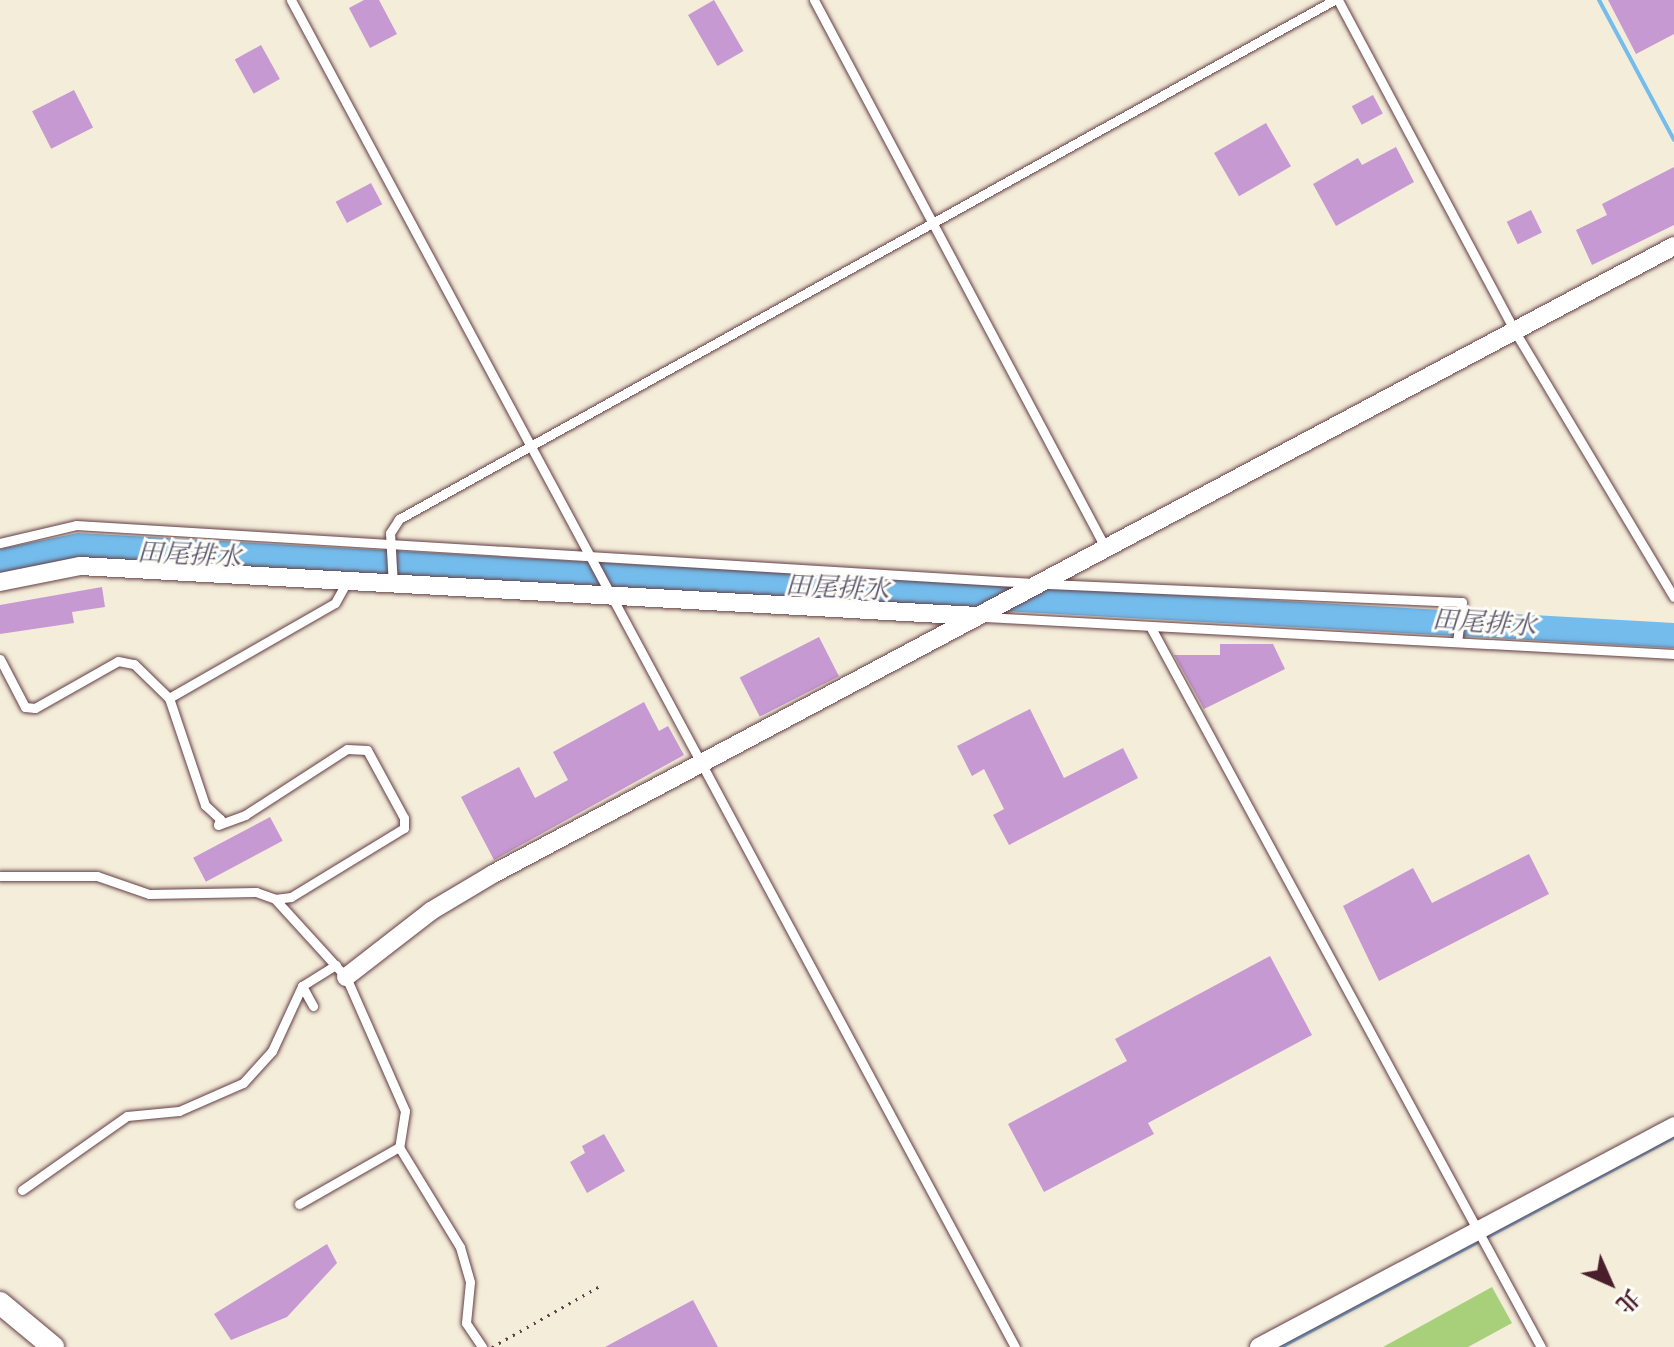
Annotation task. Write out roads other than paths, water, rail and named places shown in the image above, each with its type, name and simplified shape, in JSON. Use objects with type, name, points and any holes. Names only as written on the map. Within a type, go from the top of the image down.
[{"type":"street","points":[[341,971],[431,911],[699,763],[1674,246]]},
{"type":"street","points":[[0,582],[80,566],[304,582],[393,580],[978,616]]},
{"type":"street","points":[[1259,1347],[1674,1126]]},
{"type":"street","points":[[0,1303],[53,1347]]},
{"type":"lane","points":[[291,0],[1015,1347]]},
{"type":"lane","points":[[814,0],[1105,547]]},
{"type":"lane","points":[[393,580],[390,533],[399,519],[1336,0],[1514,330],[1674,597]]},
{"type":"lane","points":[[0,543],[76,525],[391,546],[587,553],[1041,584],[1462,602],[1457,640]]},
{"type":"lane","points":[[169,698],[335,603],[348,580]]},
{"type":"lane","points":[[978,616],[1674,654]]},
{"type":"lane","points":[[1150,626],[1541,1347]]},
{"type":"lane","points":[[0,659],[25,707],[35,708],[118,661],[134,664],[169,698],[205,805],[220,819],[218,825],[245,815],[355,748],[367,750],[404,818],[404,828],[291,897],[275,899]]},
{"type":"lane","points":[[0,876],[97,876],[149,894],[256,892],[275,899],[341,971],[405,1111],[399,1147],[460,1247],[470,1282],[466,1323],[482,1347]]},
{"type":"lane","points":[[22,1190],[127,1116],[179,1111],[243,1083],[272,1051],[302,986],[341,971]]},
{"type":"lane","points":[[302,986],[313,1006]]},
{"type":"lane","points":[[299,1204],[399,1147]]},
{"type":"water","name":"田尾排水","points":[[78,533],[1674,623],[1674,648],[78,560],[0,576],[0,549]]},
{"type":"waterway","points":[[1599,0],[1674,140]]},
{"type":"waterway","points":[[1281,1347],[1674,1137]]}]
